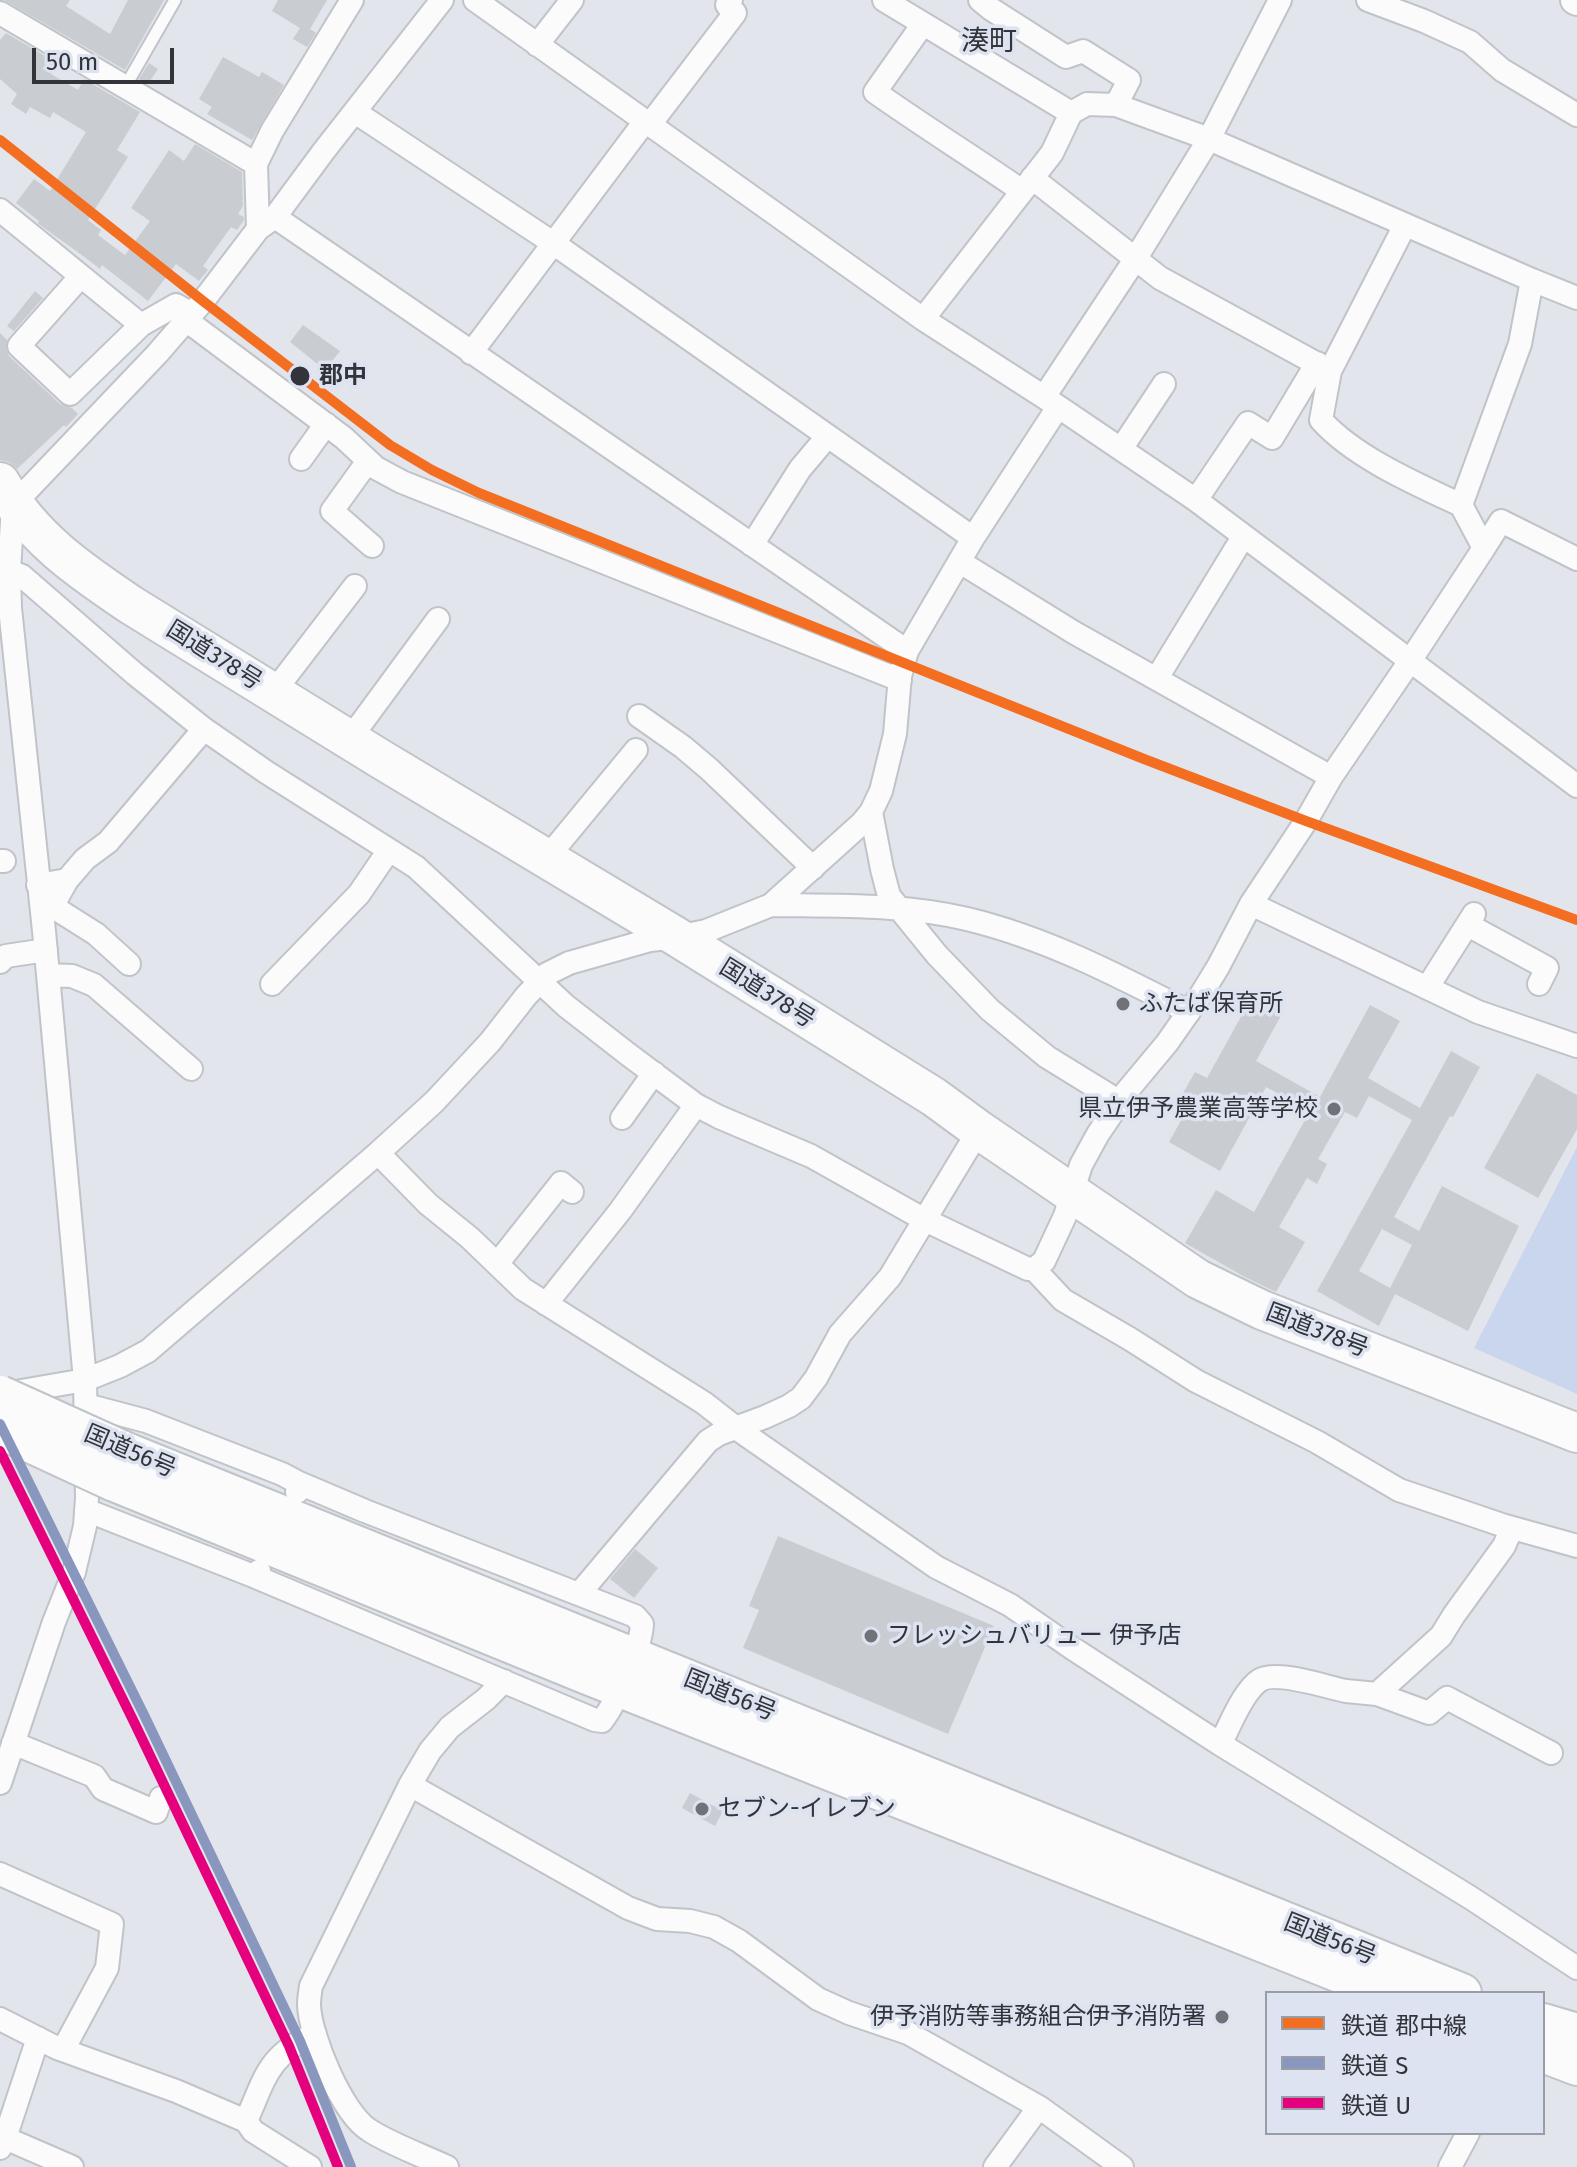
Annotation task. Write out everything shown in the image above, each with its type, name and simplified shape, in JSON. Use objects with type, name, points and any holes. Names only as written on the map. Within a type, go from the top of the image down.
[{"type":"highway","name":"国道378号","points":[[3,499],[43,539],[131,605],[934,1097],[1198,1279],[1227,1295],[1577,1433]]},
{"type":"highway","name":"国道56号","points":[[0,1395],[118,1466]]},
{"type":"highway","name":"国道56号","points":[[0,1429],[118,1466],[627,1672],[1385,1991]]},
{"type":"highway","name":"国道56号","points":[[627,1672],[1037,1823],[1457,1991]]},
{"type":"highway","points":[[1545,2024],[1577,2033]]},
{"type":"highway","points":[[1545,2054],[1577,2066]]},
{"type":"street","points":[[352,0],[272,131],[256,164],[266,223],[471,353],[907,651]]},
{"type":"street","points":[[0,1783],[74,1572],[86,1510],[85,1380],[46,950],[6,623],[9,571],[3,499],[157,354],[266,223],[442,0]]},
{"type":"street","points":[[475,0],[923,319],[1196,500],[1577,786]]},
{"type":"street","points":[[537,45],[572,0]]},
{"type":"street","points":[[471,353],[640,128],[654,119],[735,13],[727,5],[731,0]]},
{"type":"street","points":[[884,0],[1071,113]]},
{"type":"street","points":[[980,0],[1066,57],[1083,51],[1129,80],[1116,105]]},
{"type":"street","points":[[0,1395],[85,1380],[148,1351],[434,1102],[547,974],[569,963],[650,940],[706,931],[771,905],[871,812],[881,791],[895,734],[900,680],[907,651],[1051,402],[1209,139],[1280,0]]},
{"type":"street","points":[[1368,0],[1470,42],[1502,70],[1577,115]]},
{"type":"street","points":[[0,13],[256,164]]},
{"type":"street","points":[[923,24],[875,92],[919,124],[1027,184],[1136,258],[1160,278],[1324,367]]},
{"type":"street","points":[[923,319],[1052,153],[1071,113],[1087,104],[1116,105],[1209,139],[1577,298]]},
{"type":"street","points":[[355,112],[553,243],[973,538]]},
{"type":"street","points":[[0,210],[141,325]]},
{"type":"street","points":[[1196,500],[1248,423],[1272,438],[1324,367],[1405,225]]},
{"type":"street","points":[[81,276],[19,346],[70,394],[141,325],[176,305],[368,461],[402,482],[900,680]]},
{"type":"street","points":[[1461,505],[1520,344],[1532,280]]},
{"type":"street","points":[[1324,367],[1321,420],[1328,428],[1354,448],[1412,482],[1461,505],[1484,548]]},
{"type":"street","points":[[1121,449],[1164,384]]},
{"type":"street","points":[[301,459],[326,424]]},
{"type":"street","points":[[752,545],[800,469],[827,437]]},
{"type":"street","points":[[368,461],[332,511],[372,546]]},
{"type":"street","points":[[9,571],[22,576],[204,729],[416,867],[566,1006],[696,1105],[834,1167],[925,1220],[1028,1269],[1034,1269],[1044,1261],[1065,1216],[1081,1165],[1098,1134],[1189,1012],[1218,967],[1251,904],[1331,777],[1501,521],[1577,559]]},
{"type":"street","points":[[1157,678],[1243,537]]},
{"type":"street","points":[[960,562],[1073,632],[1331,777]]},
{"type":"street","points":[[273,693],[355,586]]},
{"type":"street","points":[[349,740],[438,619]]},
{"type":"street","points":[[639,716],[709,769],[813,868]]},
{"type":"street","points":[[129,964],[96,934],[58,910],[55,904],[67,880],[85,859],[108,842],[204,729]]},
{"type":"street","points":[[546,859],[636,750]]},
{"type":"street","points":[[871,812],[889,896],[937,955],[990,1010],[1047,1057],[1120,1102]]},
{"type":"street","points":[[272,984],[359,894],[389,850]]},
{"type":"street","points":[[38,885],[67,880]]},
{"type":"street","points":[[1251,904],[1478,1012],[1577,1046]]},
{"type":"street","points":[[771,905],[898,909],[966,919],[1024,936],[1087,960],[1189,1012]]},
{"type":"street","points":[[1427,988],[1471,919],[1547,968],[1539,984]]},
{"type":"street","points":[[2,952],[46,950]]},
{"type":"street","points":[[48,975],[72,976],[94,985],[191,1069]]},
{"type":"street","points":[[622,1118],[654,1073]]},
{"type":"street","points":[[546,1304],[620,1211],[696,1105]]},
{"type":"street","points":[[579,1594],[708,1441],[801,1398],[816,1378],[840,1334],[890,1277],[979,1130]]},
{"type":"street","points":[[378,1153],[428,1204],[523,1289],[704,1403],[936,1567],[1010,1605],[1220,1744],[1471,1898],[1577,1968]]},
{"type":"street","points":[[497,1264],[561,1183],[572,1192]]},
{"type":"street","points":[[1034,1269],[1063,1300],[1196,1381],[1317,1442],[1399,1490],[1577,1546]]},
{"type":"street","points":[[86,1405],[146,1421],[282,1474],[298,1487],[635,1616],[642,1624],[642,1635],[602,1721],[595,1720],[258,1574],[86,1510]]},
{"type":"street","points":[[1377,1694],[1441,1636],[1504,1546],[1512,1528]]},
{"type":"street","points":[[1220,1744],[1252,1688],[1262,1679],[1276,1677],[1377,1694],[1429,1713],[1447,1698],[1551,1753]]},
{"type":"street","points":[[447,2167],[368,2130],[356,2119],[344,2103],[315,2034],[309,2006],[311,1986],[410,1785],[430,1751],[450,1727],[504,1681]]},
{"type":"street","points":[[13,1743],[94,1776],[103,1789],[156,1812],[161,1798]]},
{"type":"street","points":[[410,1785],[628,1908],[657,1919],[690,1921],[714,1927],[739,1941],[818,1999],[908,2033],[1039,2107],[1122,2167]]},
{"type":"street","points":[[0,1874],[112,1924],[107,1968],[63,2050]]},
{"type":"street","points":[[0,2019],[63,2050],[176,2091],[246,2121],[253,2131],[310,2167]]},
{"type":"street","points":[[246,2121],[271,2066],[282,2053],[315,2034]]},
{"type":"street","points":[[38,2038],[3,2143],[72,2167]]},
{"type":"street","points":[[995,2167],[1039,2107]]},
{"type":"street","points":[[1450,2167],[1467,2135]]},
{"type":"lane","points":[[125,87],[175,0]]},
{"type":"shaded area","points":[[1577,1147],[1577,1394],[1474,1348]]},
{"type":"building","points":[[4,0],[70,0],[66,6],[110,34],[128,0],[164,0],[125,70]]},
{"type":"building","points":[[278,0],[327,0],[310,29],[316,33],[307,47],[293,39],[300,28],[272,11]]},
{"type":"building","points":[[6,33],[57,63],[51,74],[78,90],[84,79],[140,112],[117,150],[128,157],[88,220],[101,230],[98,235],[125,255],[150,221],[131,208],[169,150],[184,161],[195,144],[242,172],[243,206],[238,214],[244,220],[237,230],[231,227],[203,266],[208,270],[199,281],[176,264],[148,301],[102,265],[100,269],[40,225],[16,203],[34,179],[50,191],[86,132],[53,112],[50,118],[30,107],[26,114],[11,104],[17,94],[0,79],[0,40]]},
{"type":"building","points":[[223,57],[259,77],[262,72],[284,85],[252,140],[207,114],[212,107],[199,99]]},
{"type":"building","points":[[149,63],[158,69],[148,84],[139,79]]},
{"type":"building","points":[[35,291],[43,298],[14,331],[7,326]]},
{"type":"building","points":[[303,325],[340,351],[325,370],[290,342]]},
{"type":"building","points":[[0,333],[7,340],[9,356],[60,404],[78,414],[17,469],[9,462],[0,460]]},
{"type":"building","points":[[1253,995],[1283,1012],[1256,1061],[1320,1097],[1370,1005],[1400,1021],[1368,1078],[1420,1108],[1451,1051],[1480,1067],[1394,1217],[1419,1231],[1442,1186],[1519,1226],[1468,1331],[1395,1294],[1379,1326],[1317,1291],[1412,1120],[1369,1096],[1357,1118],[1345,1112],[1318,1159],[1327,1164],[1317,1184],[1307,1178],[1279,1227],[1305,1242],[1276,1292],[1185,1243],[1216,1190],[1254,1212],[1310,1111],[1266,1087],[1220,1171],[1169,1142],[1192,1101],[1182,1095],[1195,1072],[1207,1078]],"holes":[[[1382,1229],[1412,1245],[1390,1288],[1359,1271]]]},
{"type":"building","points":[[1537,1073],[1577,1095],[1577,1129],[1538,1198],[1484,1168]]},
{"type":"building","points":[[778,1536],[994,1626],[948,1734],[743,1648],[759,1610],[749,1606]]},
{"type":"building","points":[[635,1549],[658,1568],[634,1598],[610,1579]]},
{"type":"building","name":"セブン-イレブン","points":[[690,1793],[723,1811],[715,1826],[682,1808]]},
{"type":"rail line","name":"郡中線","points":[[0,140],[390,445],[432,470],[479,493],[1144,759],[1577,920]]},
{"type":"rail line","name":"S","points":[[0,1424],[300,2041],[351,2167]]},
{"type":"rail line","name":"U","points":[[0,1451],[289,2046],[338,2167]]},
{"type":"place","name":"郡中","points":[[300,376]]},
{"type":"place","name":"ふたば保育所","points":[[1123,1004]]},
{"type":"place","name":"県立伊予農業高等学校","points":[[1334,1109]]},
{"type":"place","name":"フレッシュバリュー 伊予店","points":[[871,1636]]},
{"type":"place","name":"セブン-イレブン","points":[[702,1809]]},
{"type":"place","name":"伊予消防等事務組合伊予消防署","points":[[1222,2017]]},
{"type":"district","name":"湊町","points":[[989,42]]}]
